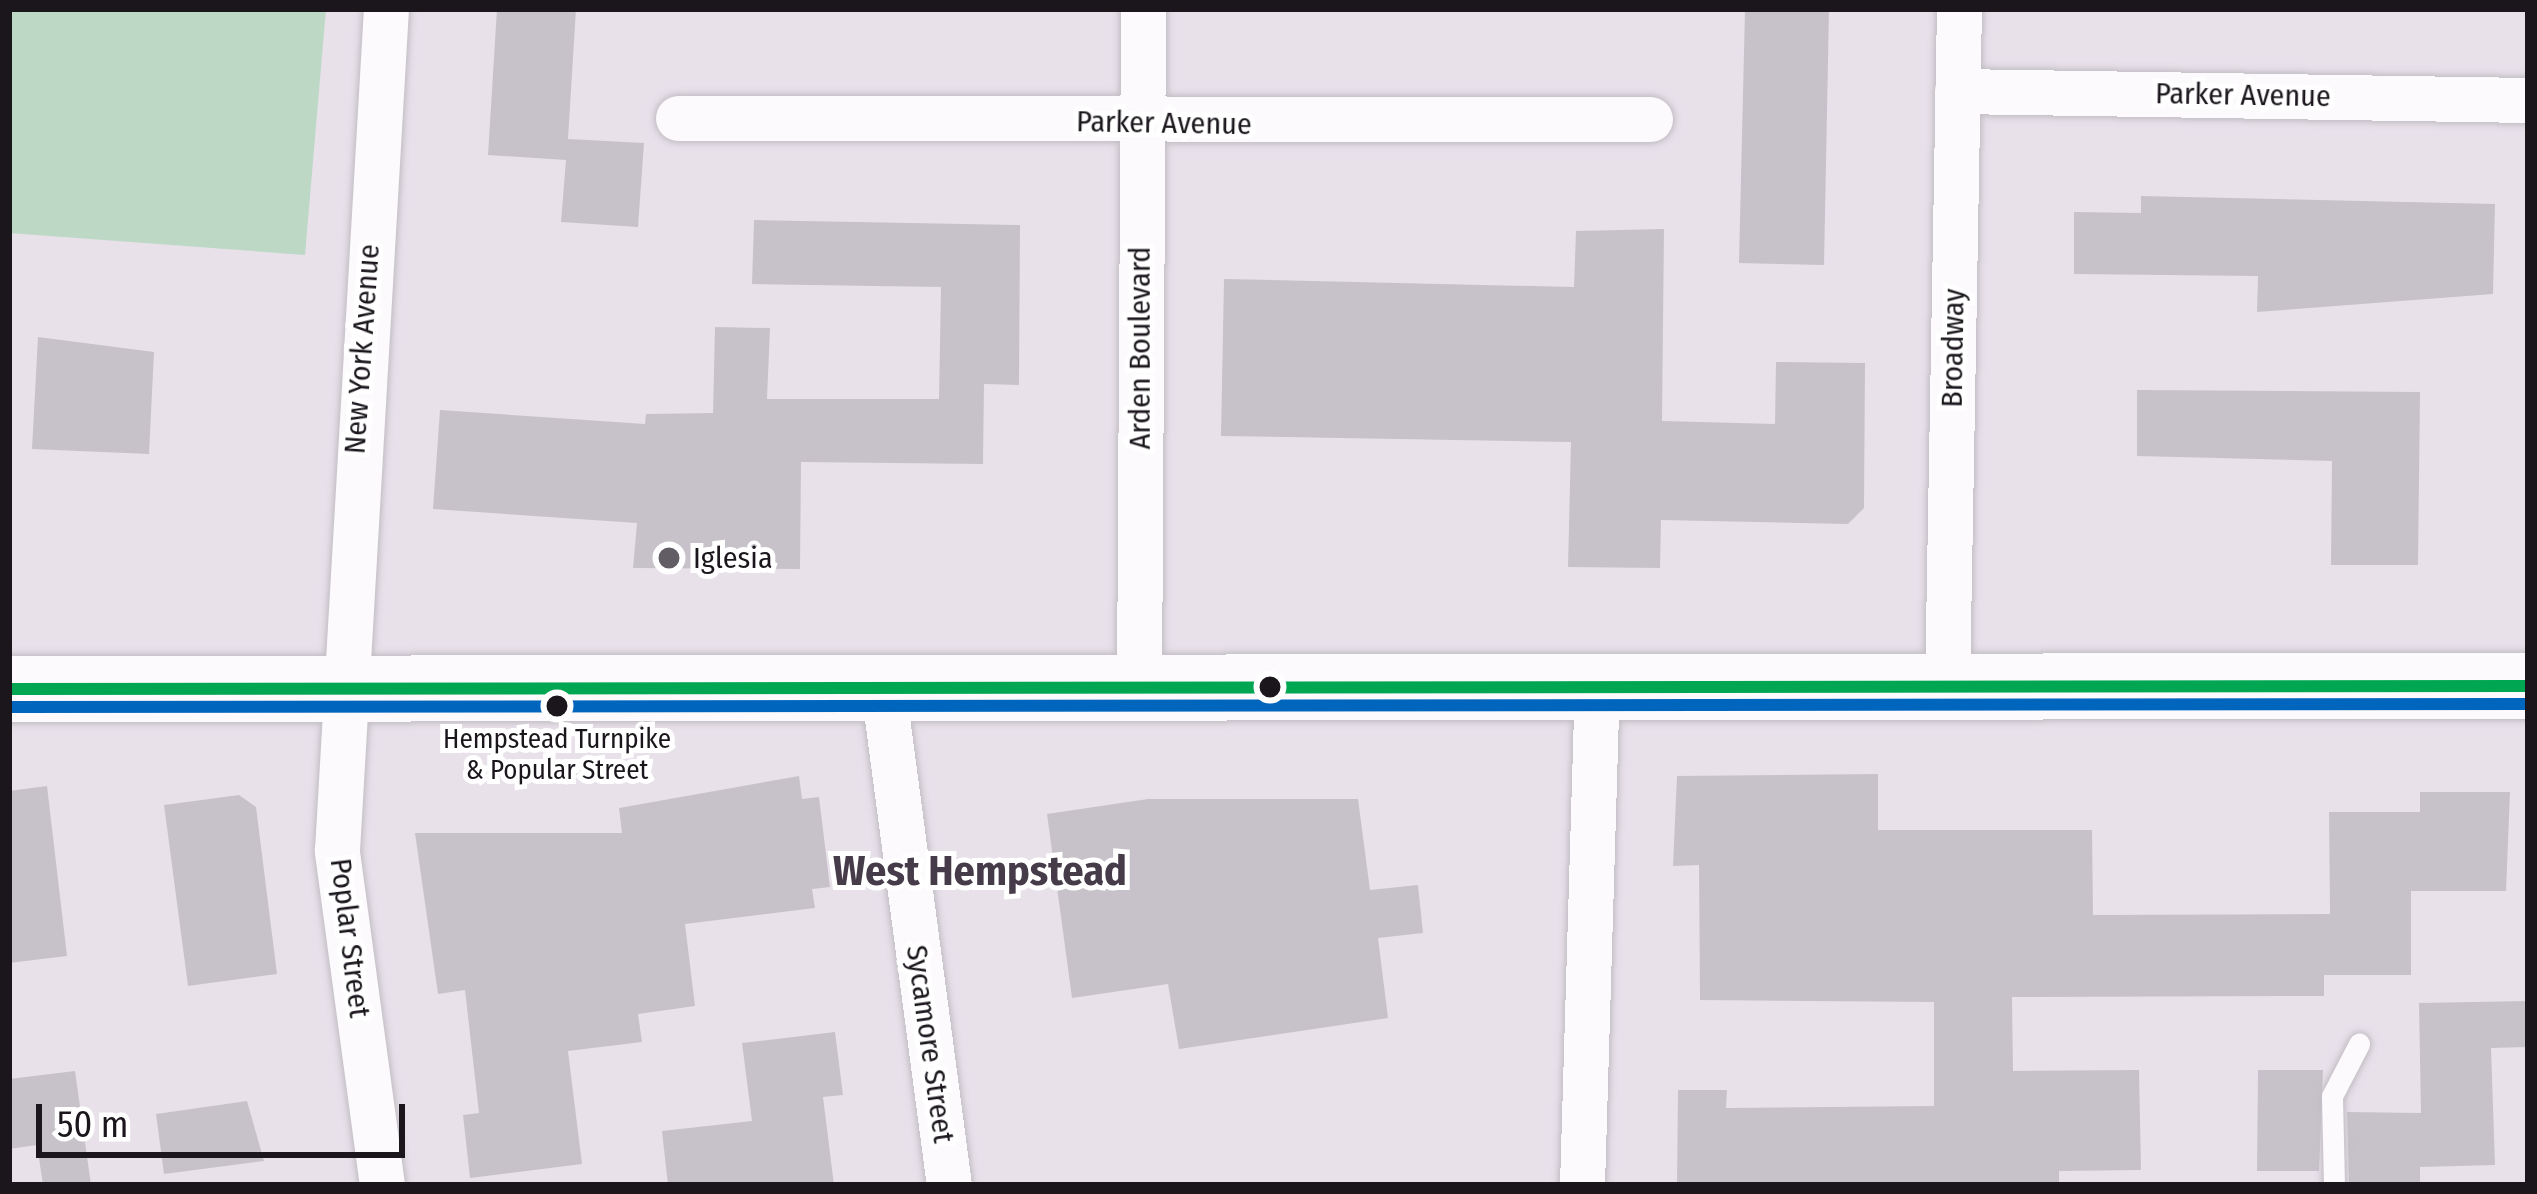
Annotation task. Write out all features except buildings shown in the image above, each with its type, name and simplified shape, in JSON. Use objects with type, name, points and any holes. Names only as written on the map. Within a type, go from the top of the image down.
[{"type":"main road","points":[[9,689],[2528,686]]},
{"type":"street","name":"New York Avenue","points":[[349,690],[386,9]]},
{"type":"street","name":"Arden Boulevard","points":[[1139,688],[1143,9]]},
{"type":"street","name":"Broadway","points":[[1947,687],[1959,9]]},
{"type":"street","name":"Parker Avenue","points":[[1958,91],[2528,100]]},
{"type":"street","name":"Parker Avenue","points":[[678,118],[1140,124],[1650,119]]},
{"type":"street","name":"Sycamore Street","points":[[883,688],[949,1185]]},
{"type":"street","points":[[1582,1185],[1598,688]]},
{"type":"street","name":"Poplar Street","points":[[349,690],[337,850],[382,1185]]},
{"type":"lane","points":[[2334,1185],[2332,1096],[2359,1044]]},
{"type":"green space","points":[[9,9],[326,9],[305,255],[9,233]]},
{"type":"transit line","points":[[9,689],[2528,686]]},
{"type":"transit line","points":[[9,707],[2528,704]]},
{"type":"place","name":"Iglesia","points":[[669,558]]},
{"type":"place","name":"Hempstead Turnpike & Popular Street","points":[[557,706]]},
{"type":"district","name":"West Hempstead","points":[[980,871]]}]
